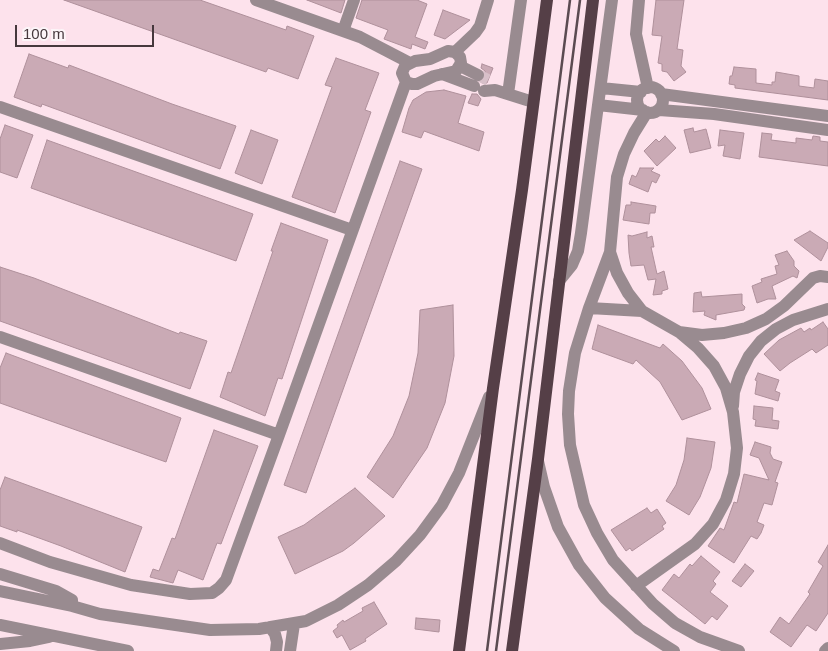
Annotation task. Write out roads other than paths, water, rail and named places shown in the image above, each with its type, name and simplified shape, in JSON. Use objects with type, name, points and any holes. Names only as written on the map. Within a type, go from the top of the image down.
[{"type":"main road","points":[[459,651],[492,388],[522,190],[547,0]]},
{"type":"main road","points":[[512,651],[538,459],[593,0]]},
{"type":"street","points":[[256,0],[360,37],[410,63]]},
{"type":"street","points":[[343,31],[354,0]]},
{"type":"street","points":[[455,52],[480,26],[488,0]]},
{"type":"street","points":[[508,94],[521,0]]},
{"type":"street","points":[[559,281],[572,265],[578,251],[612,0]]},
{"type":"street","points":[[639,0],[636,34],[644,90],[638,102],[649,111]]},
{"type":"street","points":[[448,51],[455,52],[460,59],[460,66],[456,71],[434,76],[417,84],[406,82],[403,77],[403,69],[410,63],[430,59],[448,51]]},
{"type":"street","points":[[460,66],[484,84]]},
{"type":"street","points":[[442,74],[484,84],[533,102]]},
{"type":"street","points":[[0,543],[50,562],[108,579],[178,593],[212,593],[219,588],[226,580],[406,82]]},
{"type":"street","points":[[601,88],[657,89],[661,94],[663,102],[649,111],[634,132],[624,154],[617,177],[610,252],[589,308],[575,353],[569,384],[568,414],[570,445],[584,505],[597,533],[613,560],[653,604],[675,622],[700,638],[739,651]]},
{"type":"street","points":[[661,94],[828,116]]},
{"type":"street","points":[[598,105],[649,111],[714,114],[828,130]]},
{"type":"street","points":[[0,107],[352,230]]},
{"type":"street","points":[[610,252],[617,273],[628,293],[642,311],[679,332],[698,348],[714,366],[726,388],[733,412]]},
{"type":"street","points":[[679,332],[709,334],[746,328],[766,319],[784,306],[813,278],[820,276],[828,277]]},
{"type":"street","points":[[589,308],[642,311]]},
{"type":"street","points":[[636,586],[695,544],[713,524],[726,500],[734,474],[737,448],[733,412],[734,392],[749,356],[761,341],[776,329],[793,320],[828,308]]},
{"type":"street","points":[[0,337],[279,435]]},
{"type":"street","points":[[0,591],[72,606],[100,614],[210,630],[243,631],[306,621],[338,605],[368,585],[396,561],[420,534],[442,505],[460,473],[492,388]]},
{"type":"street","points":[[538,459],[544,487],[558,527],[579,565],[606,598],[638,629],[673,651]]},
{"type":"street","points":[[0,574],[56,591],[72,600],[72,606]]},
{"type":"street","points":[[290,651],[294,624]]},
{"type":"street","points":[[0,625],[128,651]]},
{"type":"street","points":[[270,627],[275,634],[277,642],[276,651]]},
{"type":"street","points":[[0,644],[30,641],[52,636]]},
{"type":"street","points":[[825,651],[828,648]]},
{"type":"tunnel","points":[[478,75],[488,80]]},
{"type":"railway","points":[[487,651],[570,0]]},
{"type":"railway","points":[[496,651],[580,0]]}]
